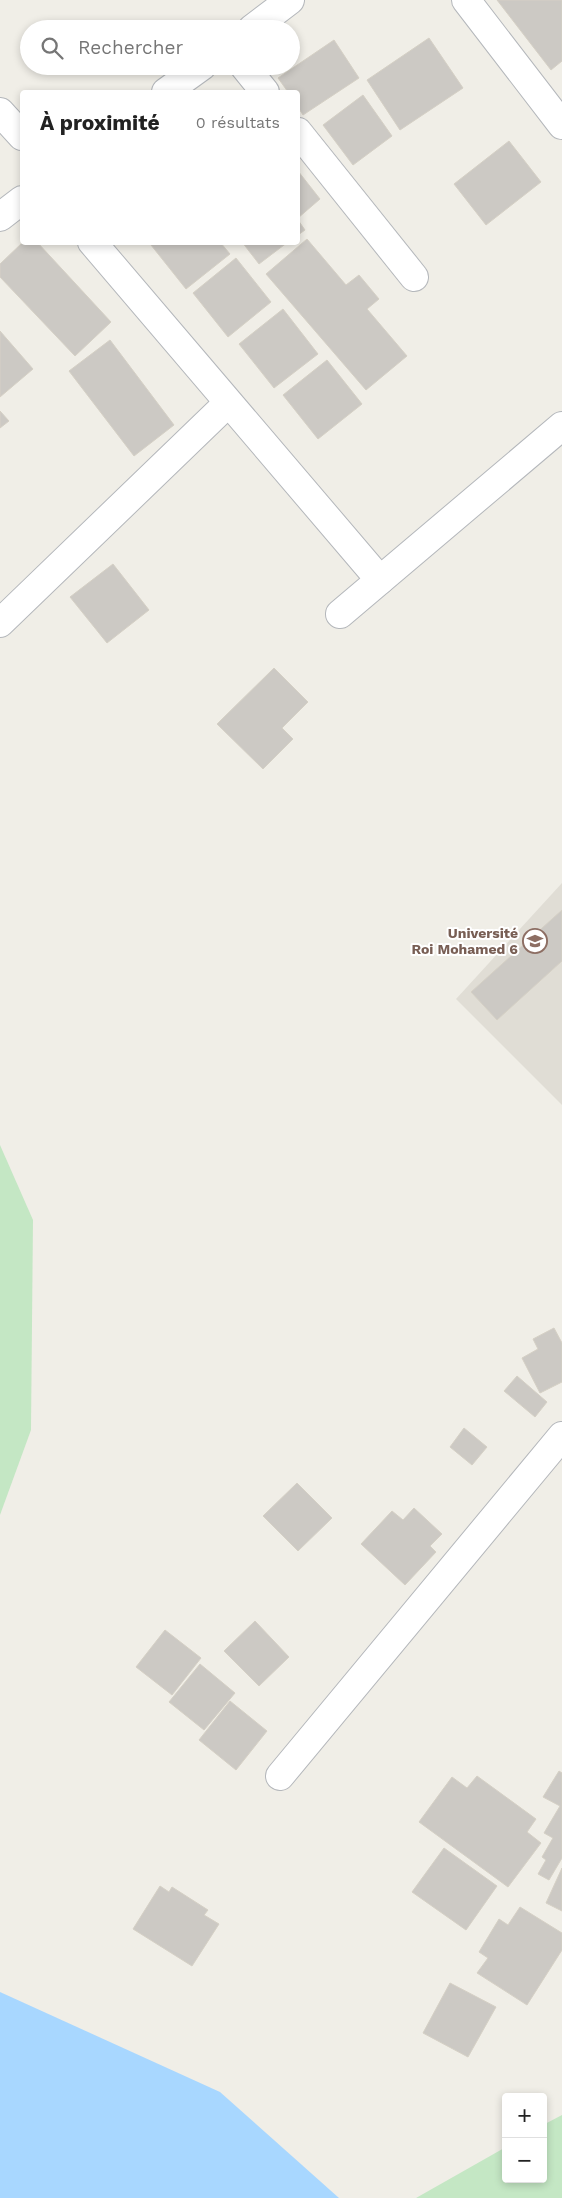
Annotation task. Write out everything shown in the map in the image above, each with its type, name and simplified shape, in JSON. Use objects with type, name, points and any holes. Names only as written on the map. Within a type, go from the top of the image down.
[{"type":"street","points":[[264,20],[290,0]]},
{"type":"street","points":[[466,0],[562,124]]},
{"type":"street","points":[[169,90],[190,75]]},
{"type":"street","points":[[251,75],[263,90]]},
{"type":"street","points":[[0,112],[20,134]]},
{"type":"street","points":[[300,134],[414,277]]},
{"type":"street","points":[[0,216],[20,201]]},
{"type":"street","points":[[95,245],[380,580]]},
{"type":"street","points":[[0,623],[228,403]]},
{"type":"street","points":[[340,614],[562,426]]},
{"type":"street","points":[[280,1776],[562,1436]]},
{"type":"shaded area","name":"Université Roi Mohamed 6","points":[[562,883],[562,1105],[456,999]]},
{"type":"green space","points":[[0,1145],[33,1220],[31,1430],[0,1515]]},
{"type":"green space","points":[[562,2115],[562,2198],[416,2198],[502,2149],[502,2183],[547,2183],[547,2123]]},
{"type":"water","points":[[0,1992],[220,2092],[339,2198],[0,2198]]},
{"type":"building","points":[[497,0],[562,0],[562,61],[551,70]]},
{"type":"building","points":[[429,38],[463,88],[400,130],[367,80]]},
{"type":"building","points":[[334,40],[359,78],[303,115],[300,110],[300,90],[287,90],[278,78],[282,75],[300,75],[300,63]]},
{"type":"building","points":[[363,95],[392,136],[353,165],[323,125]]},
{"type":"building","points":[[509,141],[541,182],[486,225],[454,184]]},
{"type":"building","points":[[300,174],[320,199],[300,216]]},
{"type":"building","points":[[300,223],[305,230],[300,234]]},
{"type":"building","points":[[307,239],[346,285],[359,275],[379,299],[367,309],[407,356],[366,390],[266,274]]},
{"type":"building","points":[[20,245],[40,245],[111,322],[75,356],[0,277],[0,264]]},
{"type":"building","points":[[151,245],[222,245],[230,254],[186,289]]},
{"type":"building","points":[[244,245],[284,245],[259,264]]},
{"type":"building","points":[[236,258],[271,302],[228,337],[193,293]]},
{"type":"building","points":[[283,309],[318,354],[274,388],[239,344]]},
{"type":"building","points":[[0,331],[33,369],[0,397]]},
{"type":"building","points":[[110,340],[174,425],[134,456],[69,371]]},
{"type":"building","points":[[327,360],[362,404],[318,439],[283,395]]},
{"type":"building","points":[[0,411],[9,421],[0,428]]},
{"type":"building","points":[[113,564],[149,610],[107,643],[70,597]]},
{"type":"building","points":[[274,668],[308,702],[282,728],[293,739],[263,769],[217,724]]},
{"type":"building","points":[[562,910],[562,961],[497,1020],[471,992]]},
{"type":"building","points":[[554,1328],[562,1343],[562,1382],[540,1393],[522,1358],[538,1349],[533,1339]]},
{"type":"building","points":[[517,1376],[547,1402],[535,1417],[504,1391]]},
{"type":"building","points":[[464,1428],[487,1447],[472,1465],[450,1447]]},
{"type":"building","points":[[297,1483],[332,1518],[298,1551],[263,1516]]},
{"type":"building","points":[[414,1508],[442,1534],[430,1546],[436,1552],[405,1585],[361,1544],[392,1511],[403,1520]]},
{"type":"building","points":[[255,1621],[289,1657],[259,1686],[224,1651]]},
{"type":"building","points":[[165,1630],[201,1658],[172,1695],[136,1667]]},
{"type":"building","points":[[200,1664],[235,1693],[204,1730],[169,1702]]},
{"type":"building","points":[[230,1701],[267,1731],[236,1770],[199,1740]]},
{"type":"building","points":[[559,1771],[562,1773],[562,1858],[549,1880],[538,1874],[546,1860],[542,1857],[553,1838],[544,1833],[560,1806],[543,1797]]},
{"type":"building","points":[[477,1776],[536,1819],[527,1832],[541,1843],[508,1887],[419,1822],[452,1777],[467,1788]]},
{"type":"building","points":[[444,1848],[497,1886],[466,1930],[412,1892]]},
{"type":"building","points":[[562,1868],[562,1911],[546,1903]]},
{"type":"building","points":[[160,1886],[169,1892],[172,1887],[208,1910],[204,1915],[219,1924],[192,1966],[133,1929]]},
{"type":"building","points":[[520,1907],[562,1933],[562,1950],[527,2005],[477,1973],[488,1958],[479,1952],[499,1919],[508,1925]]},
{"type":"building","points":[[450,1983],[496,2007],[468,2057],[423,2033]]},
{"type":"place","name":"Université Roi Mohamed 6","points":[[535,941]]}]
